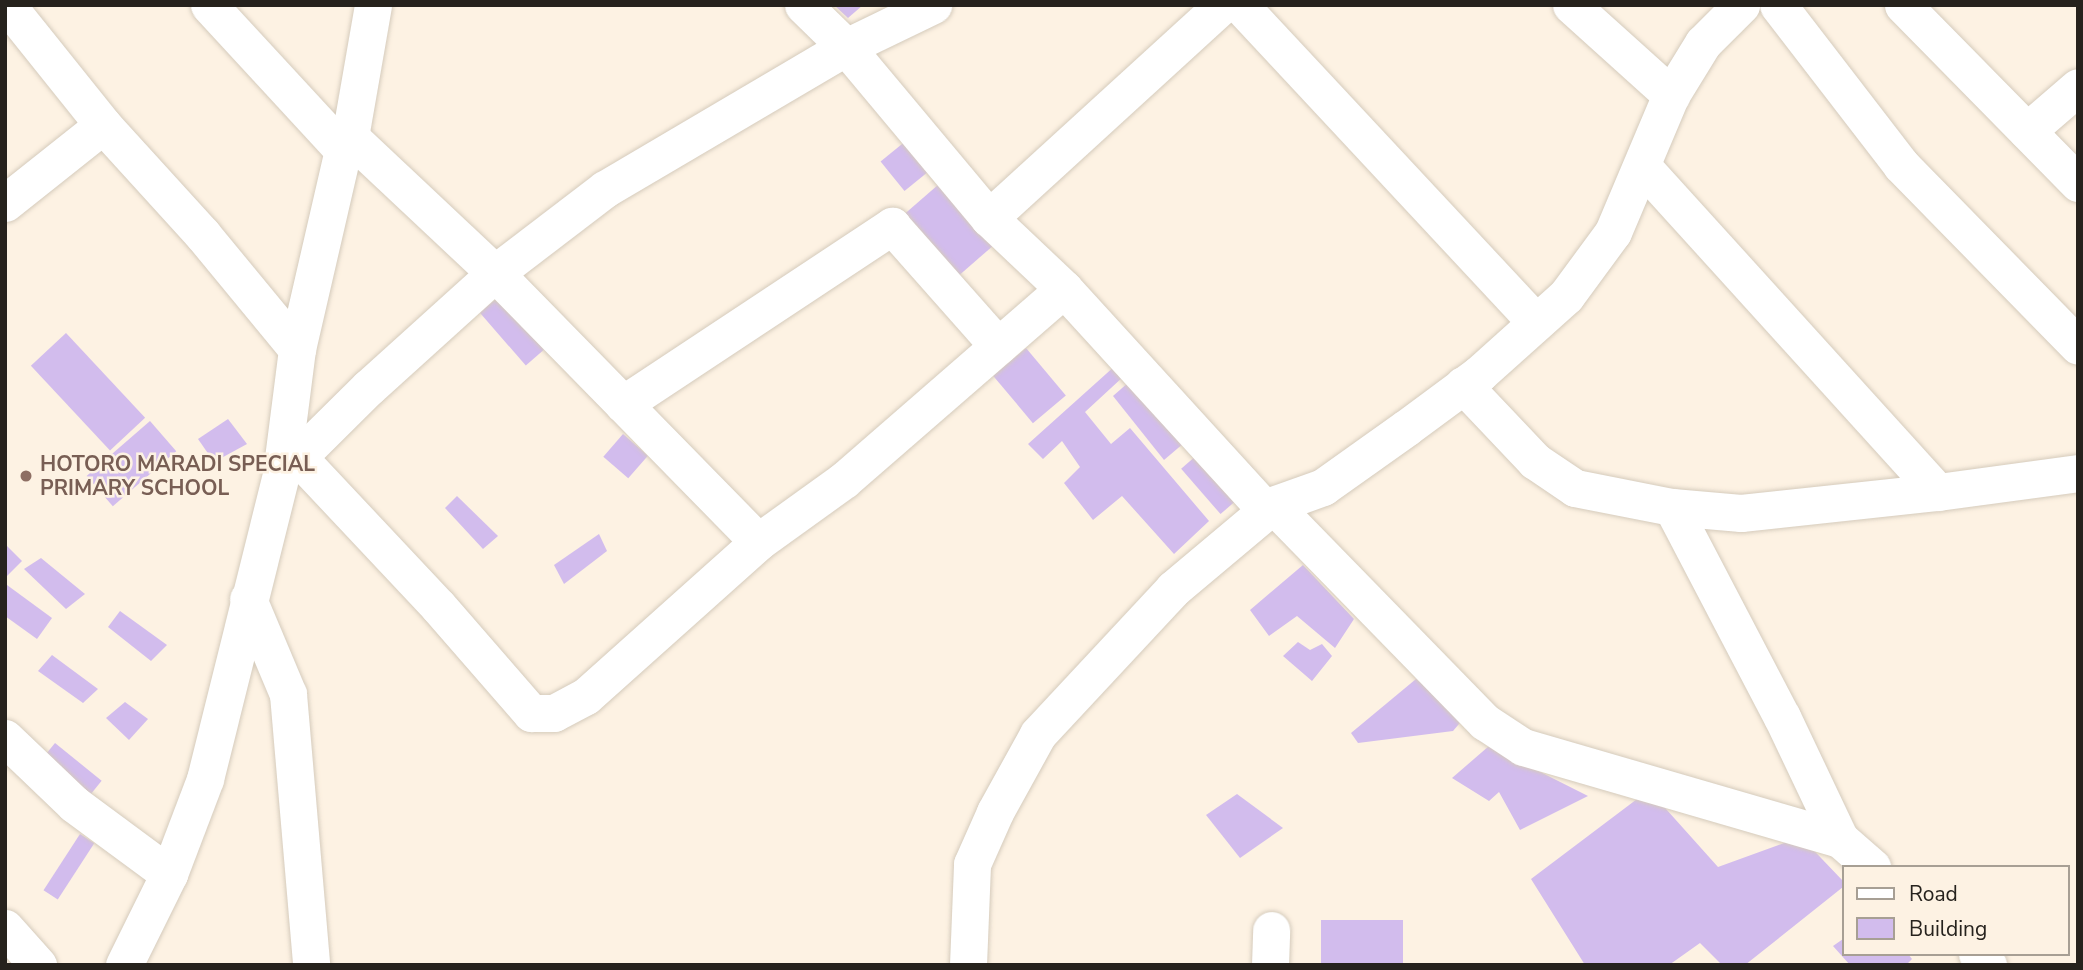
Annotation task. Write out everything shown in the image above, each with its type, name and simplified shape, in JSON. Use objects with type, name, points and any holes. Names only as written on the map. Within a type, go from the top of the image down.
[{"type":"street","points":[[7,5],[103,125],[203,235],[297,349]]},
{"type":"street","points":[[209,5],[346,144],[495,273],[758,542]]},
{"type":"street","points":[[124,965],[169,874],[205,779],[248,599],[290,466],[297,349],[346,144],[373,5]]},
{"type":"street","points":[[803,5],[846,47],[989,218],[1064,289],[1261,505],[1273,505],[1485,722],[1523,747],[1840,839]]},
{"type":"street","points":[[290,466],[495,273],[605,189],[846,47],[933,5]]},
{"type":"street","points":[[989,218],[1222,5]]},
{"type":"street","points":[[1240,5],[1536,322]]},
{"type":"street","points":[[1571,5],[1671,95]]},
{"type":"street","points":[[968,965],[972,864],[995,812],[1038,734],[1173,589],[1273,505],[1323,486],[1463,385],[1566,296],[1613,232],[1671,95],[1703,43],[1741,5]]},
{"type":"street","points":[[1778,5],[1902,165],[2078,346]]},
{"type":"street","points":[[1913,9],[2078,183]]},
{"type":"street","points":[[2026,131],[2078,88]]},
{"type":"street","points":[[5,202],[103,125]]},
{"type":"street","points":[[1642,166],[1938,492]]},
{"type":"street","points":[[623,404],[892,226],[998,346]]},
{"type":"street","points":[[290,466],[438,606],[531,713],[554,713],[586,696],[758,542],[844,481],[1064,289]]},
{"type":"street","points":[[1463,385],[1535,461],[1575,488],[1672,507],[1741,513],[1938,492],[2078,473]]},
{"type":"street","points":[[1672,507],[1782,716],[1840,839],[1870,865]]},
{"type":"street","points":[[248,599],[288,694],[311,965]]},
{"type":"street","points":[[5,738],[74,804],[169,874]]},
{"type":"street","points":[[5,929],[38,965]]},
{"type":"building","points":[[834,5],[863,5],[848,18]]},
{"type":"building","points":[[907,140],[931,170],[904,191],[881,161]]},
{"type":"building","points":[[946,178],[1000,240],[956,278],[902,216]]},
{"type":"building","points":[[498,297],[544,350],[526,366],[480,313]]},
{"type":"building","name":"HOTORO MARADI SPECIAL PRIMARY SCHOOL","points":[[66,333],[145,418],[110,451],[31,366]]},
{"type":"building","points":[[1026,348],[1066,395],[1033,423],[993,376]]},
{"type":"building","points":[[1116,365],[1124,376],[1085,412],[1111,444],[1130,428],[1209,521],[1174,554],[1122,496],[1093,520],[1064,483],[1080,467],[1062,441],[1043,459],[1028,444]]},
{"type":"building","points":[[1129,382],[1184,443],[1164,460],[1113,396]]},
{"type":"building","points":[[228,419],[247,444],[214,462],[198,439]]},
{"type":"building","name":"HOTORO MARADI SPECIAL PRIMARY SCHOOL","points":[[150,421],[176,451],[113,506],[87,476]]},
{"type":"building","points":[[623,434],[648,456],[628,478],[603,457]]},
{"type":"building","points":[[1197,455],[1236,500],[1221,514],[1181,469]]},
{"type":"building","points":[[457,496],[498,536],[483,549],[445,508]]},
{"type":"building","points":[[599,534],[607,551],[564,584],[554,565]]},
{"type":"building","name":"HOTORO MARADI SPECIAL PRIMARY SCHOOL","points":[[5,544],[22,561],[5,578]]},
{"type":"building","points":[[41,558],[85,594],[66,609],[24,569]]},
{"type":"building","points":[[1303,565],[1354,619],[1335,648],[1297,616],[1269,636],[1250,610]]},
{"type":"building","points":[[7,585],[52,618],[37,639],[5,616]]},
{"type":"building","points":[[120,611],[167,645],[151,661],[108,627]]},
{"type":"building","points":[[1298,642],[1310,650],[1322,644],[1332,656],[1312,681],[1283,656]]},
{"type":"building","points":[[52,655],[98,689],[83,703],[38,671]]},
{"type":"building","points":[[1416,679],[1465,717],[1453,731],[1358,743],[1351,733]]},
{"type":"building","points":[[125,702],[148,719],[129,740],[106,718]]},
{"type":"building","points":[[55,743],[102,781],[90,795],[44,757]]},
{"type":"building","points":[[1489,746],[1588,796],[1520,830],[1499,792],[1489,801],[1452,778]]},
{"type":"building","points":[[1649,790],[1718,867],[1801,837],[1842,880],[1842,888],[1745,965],[1722,965],[1700,943],[1669,965],[1585,965],[1531,879]]},
{"type":"building","points":[[1237,794],[1283,828],[1240,858],[1206,815]]},
{"type":"building","points":[[80,834],[94,843],[58,899],[44,890]]},
{"type":"building","points":[[1321,920],[1403,920],[1403,965],[1321,965]]},
{"type":"building","points":[[1842,940],[1842,956],[1910,956],[1912,959],[1906,965],[1850,965],[1833,946]]},
{"type":"place","name":"HOTORO MARADI SPECIAL PRIMARY SCHOOL","points":[[26,476]]}]
